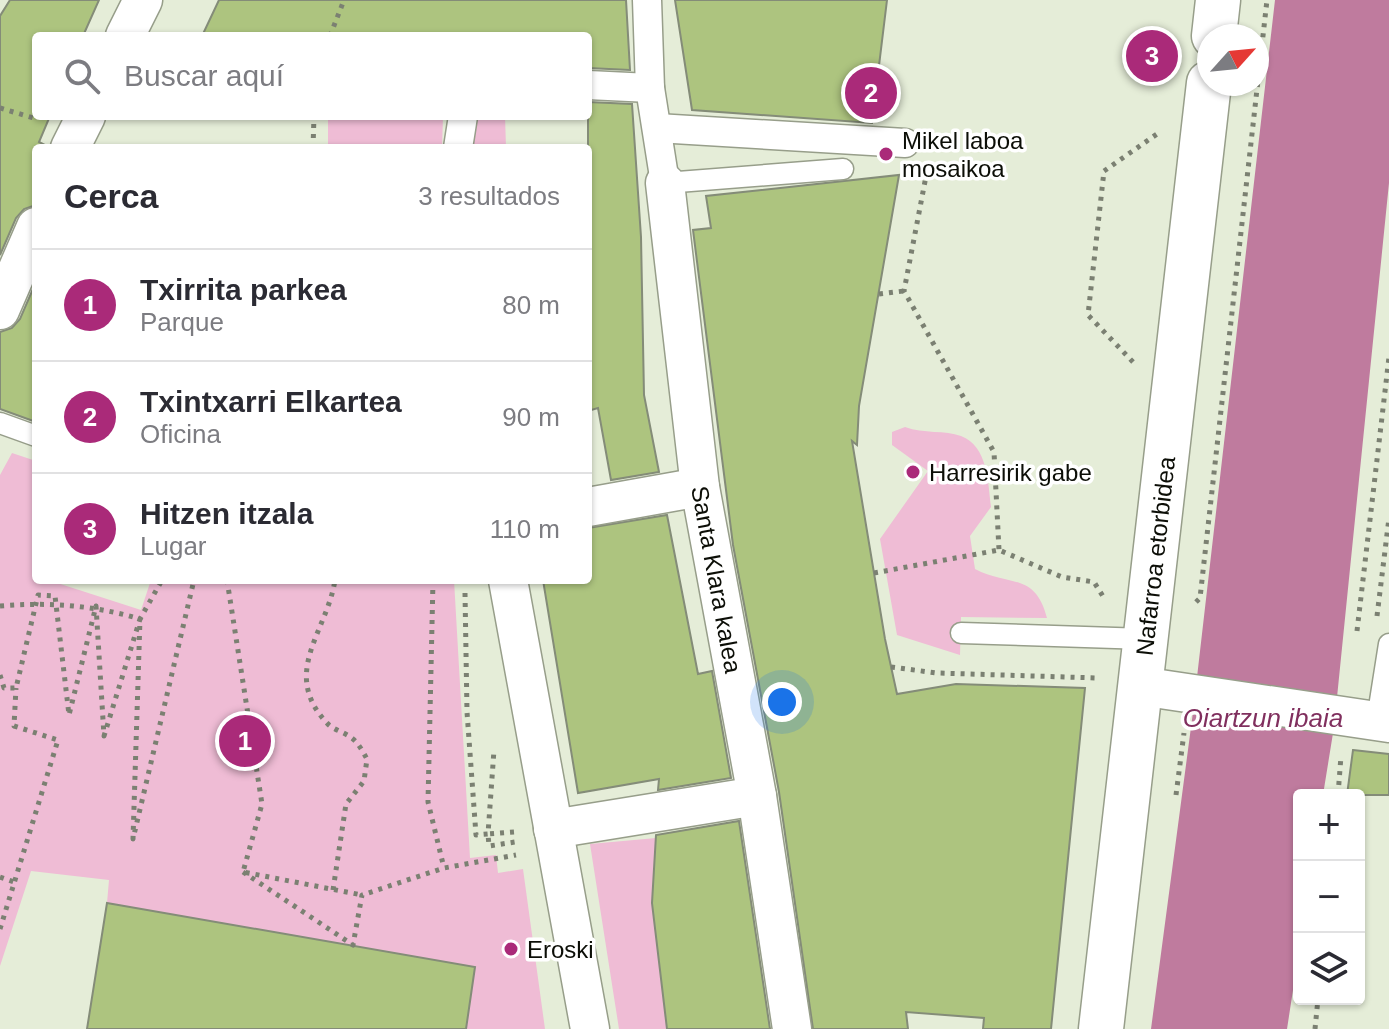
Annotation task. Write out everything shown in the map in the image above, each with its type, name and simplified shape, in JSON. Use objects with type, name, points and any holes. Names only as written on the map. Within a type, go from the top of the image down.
[{"type":"main road","points":[[1215,24],[1218,0]]},
{"type":"main road","name":"Nafarroa etorbidea","points":[[1101,1029],[1144,685],[1146,639],[1208,96]]},
{"type":"street","points":[[127,32],[143,0]]},
{"type":"street","name":"Santa Klara kalea","points":[[647,0],[650,88],[665,183],[700,487],[757,796],[792,1029]]},
{"type":"street","points":[[592,85],[650,88]]},
{"type":"street","points":[[72,144],[84,120]]},
{"type":"street","points":[[459,144],[462,120]]},
{"type":"street","points":[[657,128],[905,143]]},
{"type":"street","points":[[0,310],[32,236]]},
{"type":"street","points":[[592,506],[700,487]]},
{"type":"street","points":[[508,584],[537,835],[590,1029]]},
{"type":"street","points":[[1144,685],[1370,719]]},
{"type":"street","points":[[537,835],[757,796]]},
{"type":"lane","points":[[665,183],[843,169]]},
{"type":"lane","points":[[0,423],[32,435]]},
{"type":"lane","points":[[961,633],[1146,639]]},
{"type":"lane","points":[[1370,719],[1389,644]]},
{"type":"path","points":[[332,32],[344,0]]},
{"type":"path","points":[[1191,608],[1200,598],[1267,0]]},
{"type":"path","points":[[313,144],[314,120]]},
{"type":"path","points":[[905,143],[932,146],[904,291],[994,452],[999,550]]},
{"type":"path","points":[[879,294],[904,291]]},
{"type":"path","points":[[1357,633],[1389,357]]},
{"type":"path","points":[[874,573],[999,550],[1062,577],[1094,582],[1107,604]]},
{"type":"path","points":[[96,606],[104,736],[140,619],[160,584]]},
{"type":"path","points":[[140,619],[133,839],[193,584]]},
{"type":"path","points":[[228,584],[262,804],[243,872]]},
{"type":"path","points":[[333,890],[346,804],[364,781],[367,759],[354,740],[328,724],[307,694],[307,653],[331,604],[334,584]]},
{"type":"path","points":[[433,584],[428,802],[444,868]]},
{"type":"path","points":[[465,584],[467,712],[476,835],[488,834]]},
{"type":"path","points":[[0,929],[58,740],[14,726],[16,688],[35,603],[38,595],[55,596],[69,715],[96,606]]},
{"type":"path","points":[[0,606],[35,603]]},
{"type":"path","points":[[57,604],[96,606],[140,619]]},
{"type":"path","points":[[891,667],[937,673],[1144,685]]},
{"type":"path","points":[[0,675],[4,688],[16,688]]},
{"type":"path","points":[[495,740],[489,846],[537,835]]},
{"type":"path","points":[[243,872],[362,895],[444,868],[523,854]]},
{"type":"path","points":[[243,872],[353,945],[362,895]]},
{"type":"path","points":[[0,877],[14,882]]},
{"type":"path","points":[[1315,1029],[1317,1005]]},
{"type":"shaded area","points":[[328,120],[443,120],[442,144],[328,144]]},
{"type":"shaded area","points":[[473,120],[505,120],[506,144],[468,144],[468,124]]},
{"type":"shaded area","points":[[905,427],[955,434],[977,448],[985,466],[991,507],[970,536],[975,569],[1028,587],[1036,593],[1047,618],[961,617],[960,655],[897,635],[880,539],[928,471],[892,445],[892,432]]},
{"type":"shaded area","points":[[12,453],[32,460],[32,584],[60,584],[141,610],[150,584],[454,584],[470,858],[496,855],[498,873],[523,869],[545,1029],[466,1029],[474,967],[107,903],[109,880],[31,871],[0,966],[0,475]]},
{"type":"shaded area","points":[[656,838],[653,892],[667,1029],[619,1029],[590,844]]},
{"type":"water","name":"Oiartzun ibaia","points":[[1275,0],[1389,0],[1389,183],[1334,727],[1324,789],[1293,789],[1293,990],[1287,1029],[1151,1029],[1193,712],[1264,96],[1269,96],[1269,52]]},
{"type":"building","points":[[10,0],[99,0],[85,32],[32,32],[32,120],[48,120],[39,142],[43,144],[32,144],[32,206],[24,209],[16,218],[0,255],[0,16]]},
{"type":"building","points":[[219,0],[626,0],[630,70],[592,68],[592,32],[204,32]]},
{"type":"building","points":[[675,0],[887,0],[872,123],[692,110]]},
{"type":"building","points":[[592,102],[632,104],[641,237],[644,395],[659,472],[611,480],[598,408],[592,410],[592,144],[588,144]]},
{"type":"building","points":[[899,175],[859,406],[857,445],[852,441],[885,639],[897,694],[956,684],[1085,688],[1051,1029],[983,1029],[984,1018],[906,1012],[908,1029],[813,1029],[779,792],[733,545],[693,230],[711,228],[706,196]]},
{"type":"building","points":[[32,291],[32,421],[0,409],[0,332],[12,328],[20,319]]},
{"type":"building","points":[[667,515],[698,674],[712,671],[731,778],[658,790],[659,779],[578,793],[544,584],[592,584],[592,527]]},
{"type":"building","points":[[1353,750],[1389,754],[1389,795],[1365,795],[1365,789],[1348,789]]},
{"type":"building","points":[[739,821],[770,1029],[667,1029],[652,903],[656,835]]},
{"type":"building","points":[[107,903],[475,967],[466,1029],[87,1029]]},
{"type":"place","name":"Hitzen itzala","points":[[1152,56]]},
{"type":"place","name":"Txintxarri Elkartea","points":[[871,93]]},
{"type":"place","name":"Mikel laboa mosaikoa","points":[[886,154]]},
{"type":"place","name":"Harresirik gabe","points":[[913,472]]},
{"type":"place","name":"Txirrita parkea","points":[[245,741]]},
{"type":"place","name":"Eroski","points":[[511,949]]}]
